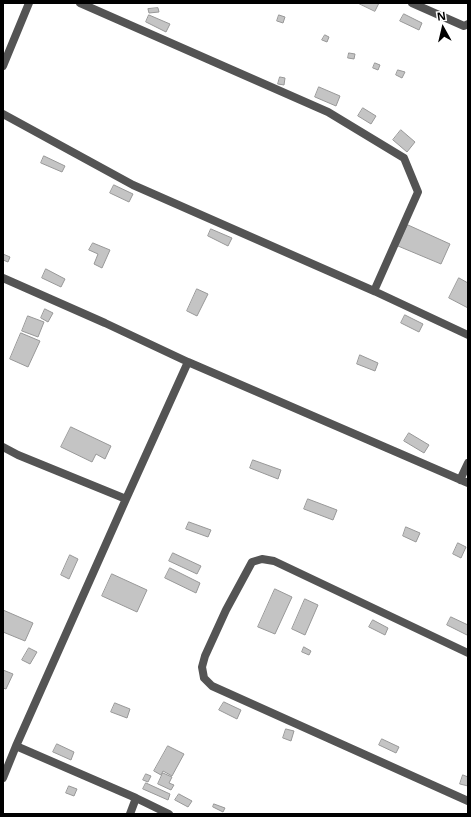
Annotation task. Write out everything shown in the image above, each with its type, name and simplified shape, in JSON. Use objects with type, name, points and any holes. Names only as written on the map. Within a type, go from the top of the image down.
[{"type":"street","points":[[3,66],[29,3]]},
{"type":"street","points":[[80,3],[328,112],[404,158],[418,192],[374,291]]},
{"type":"street","points":[[412,3],[464,26],[468,24]]},
{"type":"street","points":[[3,114],[132,185],[374,291],[468,335]]},
{"type":"street","points":[[3,278],[188,362],[464,482],[468,463]]},
{"type":"street","points":[[3,778],[188,362]]},
{"type":"street","points":[[3,447],[18,455],[126,499]]},
{"type":"street","points":[[468,653],[274,561],[262,559],[252,562],[217,630],[202,666],[204,678],[212,686],[468,801]]},
{"type":"street","points":[[16,746],[136,798],[169,814]]},
{"type":"street","points":[[130,814],[136,798]]},
{"type":"building","points":[[358,3],[379,3],[375,11]]},
{"type":"building","points":[[158,8],[159,12],[149,13],[148,9]]},
{"type":"building","points":[[404,14],[422,23],[419,30],[400,21]]},
{"type":"building","points":[[149,15],[170,24],[166,32],[146,22]]},
{"type":"building","points":[[279,15],[285,17],[283,23],[277,21]]},
{"type":"building","points":[[325,35],[329,37],[327,42],[322,40]]},
{"type":"building","points":[[349,53],[355,54],[354,59],[348,58]]},
{"type":"building","points":[[375,63],[380,65],[378,70],[373,68]]},
{"type":"building","points":[[398,70],[405,72],[402,78],[396,75]]},
{"type":"building","points":[[280,77],[285,78],[284,85],[278,84]]},
{"type":"building","points":[[319,87],[340,96],[336,106],[315,97]]},
{"type":"building","points":[[363,108],[376,116],[371,124],[358,116]]},
{"type":"building","points":[[401,130],[415,142],[407,152],[393,140]]},
{"type":"building","points":[[44,156],[65,166],[62,172],[41,163]]},
{"type":"building","points":[[114,185],[133,194],[129,202],[110,193]]},
{"type":"building","points":[[408,225],[450,244],[441,264],[398,246]]},
{"type":"building","points":[[211,229],[232,238],[228,246],[208,236]]},
{"type":"building","points":[[93,243],[110,250],[102,268],[94,264],[98,254],[89,250]]},
{"type":"building","points":[[3,254],[10,257],[8,262],[3,260]]},
{"type":"building","points":[[46,269],[65,279],[61,287],[42,278]]},
{"type":"building","points":[[459,278],[468,283],[468,308],[449,298]]},
{"type":"building","points":[[197,289],[208,294],[197,316],[187,311]]},
{"type":"building","points":[[45,309],[53,313],[48,322],[41,318]]},
{"type":"building","points":[[405,315],[423,324],[419,332],[401,323]]},
{"type":"building","points":[[28,316],[44,322],[38,337],[22,331]]},
{"type":"building","points":[[21,333],[40,341],[28,367],[10,359]]},
{"type":"building","points":[[360,355],[378,363],[375,371],[357,364]]},
{"type":"building","points":[[71,427],[111,446],[105,459],[96,454],[92,462],[61,447]]},
{"type":"building","points":[[409,433],[429,445],[424,453],[404,441]]},
{"type":"building","points":[[253,460],[281,470],[278,479],[250,468]]},
{"type":"building","points":[[308,499],[337,510],[333,520],[304,509]]},
{"type":"building","points":[[189,522],[211,530],[208,537],[186,529]]},
{"type":"building","points":[[406,527],[420,533],[416,542],[403,536]]},
{"type":"building","points":[[458,543],[466,547],[461,558],[453,554]]},
{"type":"building","points":[[173,553],[201,566],[197,574],[169,561]]},
{"type":"building","points":[[70,555],[78,559],[69,579],[61,575]]},
{"type":"building","points":[[170,568],[200,583],[196,593],[165,578]]},
{"type":"building","points":[[112,574],[147,590],[137,612],[102,596]]},
{"type":"building","points":[[275,589],[292,597],[275,634],[258,627]]},
{"type":"building","points":[[305,599],[318,605],[305,635],[292,629]]},
{"type":"building","points":[[3,610],[33,623],[25,641],[3,632]]},
{"type":"building","points":[[451,617],[468,625],[467,635],[447,625]]},
{"type":"building","points":[[373,620],[388,628],[385,635],[369,627]]},
{"type":"building","points":[[304,647],[311,651],[309,655],[302,652]]},
{"type":"building","points":[[29,648],[37,652],[30,664],[22,660]]},
{"type":"building","points":[[3,670],[13,674],[6,689],[3,688]]},
{"type":"building","points":[[224,702],[241,710],[237,719],[219,710]]},
{"type":"building","points":[[115,703],[130,709],[127,718],[111,712]]},
{"type":"building","points":[[286,729],[294,731],[291,741],[283,738]]},
{"type":"building","points":[[382,739],[399,747],[396,753],[379,745]]},
{"type":"building","points":[[57,744],[74,752],[71,760],[53,752]]},
{"type":"building","points":[[168,746],[184,754],[172,776],[163,771],[161,775],[154,771]]},
{"type":"building","points":[[163,773],[172,777],[169,783],[174,785],[171,790],[158,784]]},
{"type":"building","points":[[146,774],[151,776],[148,782],[143,780]]},
{"type":"building","points":[[463,775],[468,777],[468,786],[460,784]]},
{"type":"building","points":[[146,783],[170,794],[168,800],[143,789]]},
{"type":"building","points":[[69,786],[77,789],[74,796],[66,793]]},
{"type":"building","points":[[179,794],[192,801],[188,807],[175,800]]},
{"type":"building","points":[[214,804],[225,808],[223,812],[213,807]]}]
